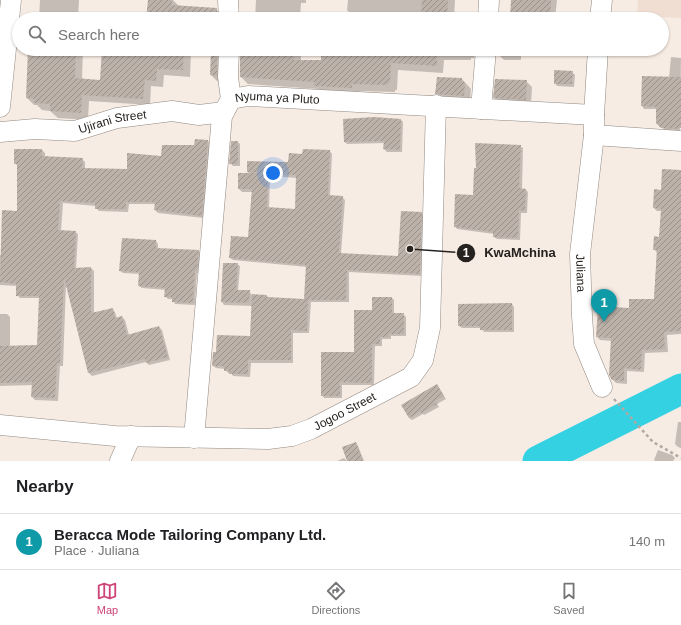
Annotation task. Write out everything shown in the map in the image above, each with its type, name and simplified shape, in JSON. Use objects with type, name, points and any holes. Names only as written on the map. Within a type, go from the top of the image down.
[{"type":"street","points":[[0,107],[10,0]]},
{"type":"street","points":[[228,0],[229,12]]},
{"type":"street","points":[[488,12],[489,0]]},
{"type":"street","points":[[601,12],[602,0]]},
{"type":"street","points":[[228,106],[229,56]]},
{"type":"street","points":[[481,109],[485,56]]},
{"type":"street","name":"Juliana","points":[[598,56],[594,135],[580,254],[584,344],[602,387]]},
{"type":"street","name":"Nyuma ya Pluto","points":[[194,438],[222,116],[228,106],[248,96],[436,105],[594,115]]},
{"type":"street","name":"Jogoo Street","points":[[0,425],[132,436],[268,439],[292,436],[311,429],[411,377],[423,360],[430,328],[436,105]]},
{"type":"street","name":"Ujirani Street","points":[[0,132],[35,129],[75,131],[117,118],[172,111],[199,115],[228,106]]},
{"type":"street","points":[[594,135],[681,141]]},
{"type":"street","points":[[120,461],[132,436]]},
{"type":"path","points":[[602,387],[653,442],[681,458]]},
{"type":"shaded area","points":[[638,0],[681,0],[681,18],[669,17],[669,12],[637,12]]},
{"type":"building","points":[[148,0],[172,0],[172,5],[217,8],[217,12],[147,12]]},
{"type":"building","points":[[422,0],[448,0],[447,12],[421,12]]},
{"type":"building","points":[[511,0],[551,0],[550,12],[510,12]]},
{"type":"building","points":[[28,56],[76,56],[75,78],[100,80],[102,56],[184,56],[183,70],[157,69],[156,81],[145,80],[143,99],[82,95],[81,113],[50,111],[50,104],[34,103],[34,99],[26,98]]},
{"type":"building","points":[[211,56],[217,56],[217,76],[210,75]]},
{"type":"building","points":[[240,56],[294,56],[294,60],[321,60],[321,56],[437,56],[437,66],[391,63],[390,83],[388,83],[388,85],[352,84],[352,88],[314,86],[314,82],[240,77]]},
{"type":"building","points":[[554,70],[573,71],[572,84],[554,84]]},
{"type":"building","points":[[642,76],[681,77],[681,128],[661,128],[656,123],[656,107],[641,106]]},
{"type":"building","points":[[437,77],[462,78],[462,82],[465,82],[464,96],[435,94]]},
{"type":"building","points":[[495,79],[527,80],[526,100],[493,98]]},
{"type":"building","points":[[374,117],[401,119],[400,150],[383,149],[384,141],[344,142],[343,119]]},
{"type":"building","points":[[195,139],[208,140],[202,216],[154,210],[155,202],[126,202],[126,209],[95,209],[95,203],[60,201],[58,230],[76,231],[74,268],[91,267],[91,313],[113,308],[115,318],[122,316],[127,335],[159,326],[168,357],[146,363],[145,359],[88,373],[64,277],[60,363],[57,363],[55,398],[31,397],[32,382],[0,383],[0,346],[37,345],[39,296],[16,296],[16,284],[0,282],[2,210],[17,211],[17,164],[14,164],[14,149],[42,149],[42,156],[83,158],[82,168],[127,169],[127,153],[161,156],[162,145],[194,145]]},
{"type":"building","points":[[231,141],[238,141],[238,164],[229,164]]},
{"type":"building","points":[[475,143],[521,145],[519,188],[526,189],[525,211],[519,210],[518,238],[493,237],[493,232],[454,227],[455,194],[473,195],[474,168],[476,168]]},
{"type":"building","points":[[303,149],[330,150],[328,195],[343,196],[339,253],[398,256],[401,211],[422,212],[420,274],[347,270],[346,300],[308,300],[307,331],[291,330],[291,360],[248,360],[248,374],[229,374],[229,371],[224,371],[224,366],[212,366],[213,352],[216,352],[217,335],[250,336],[252,294],[267,295],[267,297],[304,299],[306,265],[229,258],[231,236],[248,237],[252,189],[238,189],[238,173],[261,173],[247,172],[247,161],[288,162],[289,153],[302,154]],"holes":[[[268,174],[296,175],[295,209],[267,207]]]},
{"type":"building","points":[[662,169],[681,170],[681,331],[664,332],[665,349],[642,350],[641,370],[624,368],[624,381],[612,380],[609,375],[611,338],[596,337],[598,306],[629,308],[629,299],[654,299],[657,250],[653,250],[654,236],[659,237],[661,209],[653,208],[654,189],[661,190]]},
{"type":"building","points":[[122,238],[156,240],[156,248],[199,250],[197,271],[195,271],[193,303],[172,302],[172,297],[164,297],[165,288],[138,286],[139,272],[119,271]]},
{"type":"building","points":[[223,263],[238,263],[236,290],[250,290],[249,303],[221,302]]},
{"type":"building","points":[[372,297],[392,297],[392,313],[404,313],[404,334],[389,334],[389,337],[380,337],[380,344],[372,344],[372,383],[340,382],[340,396],[321,396],[321,352],[354,352],[354,310],[372,310]]},
{"type":"building","points":[[512,303],[512,330],[480,330],[480,326],[458,326],[458,304]]},
{"type":"building","points":[[437,384],[444,396],[435,401],[437,404],[409,418],[401,405]]},
{"type":"building","points":[[356,442],[363,461],[347,461],[342,447]]},
{"type":"waterway","points":[[538,461],[681,389]]},
{"type":"place","name":"KwaMchina","points":[[410,249]]},
{"type":"place","name":"Beracca Mode Tailoring Company Ltd.","points":[[604,322]]}]
